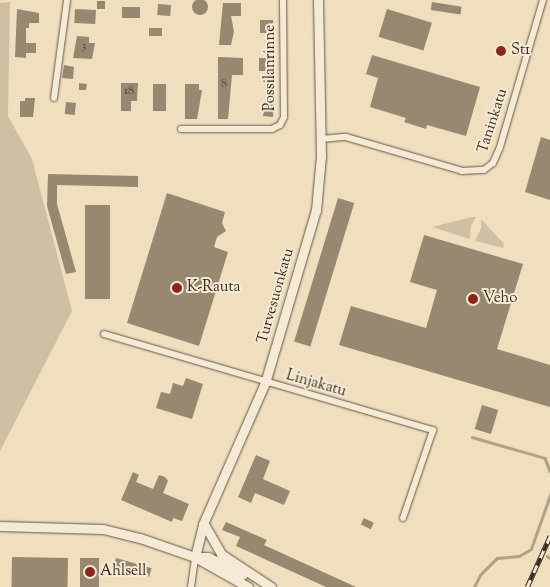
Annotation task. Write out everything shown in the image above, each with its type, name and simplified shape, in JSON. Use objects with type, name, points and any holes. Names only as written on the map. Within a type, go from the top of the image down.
[{"type":"main road","name":"Turvesuonkatu","points":[[195,557],[204,524],[265,382],[316,210],[321,139],[318,0]]},
{"type":"main road","points":[[204,524],[221,554],[271,587]]},
{"type":"main road","points":[[0,526],[103,529],[140,538],[195,557],[248,587]]},
{"type":"main road","points":[[195,557],[208,557],[265,587]]},
{"type":"street","points":[[54,98],[67,0]]},
{"type":"street","name":"Possilanrinne","points":[[180,129],[272,129],[280,125],[284,117],[283,0]]},
{"type":"street","name":"Taninkatu","points":[[321,139],[346,137],[462,172],[484,170],[493,163],[500,147],[543,0]]},
{"type":"street","name":"Linjakatu","points":[[104,334],[432,430],[404,518]]},
{"type":"street","name":"Turvesuonkatu","points":[[191,587],[195,557]]},
{"type":"shaded area","points":[[10,2],[8,116],[32,159],[72,311],[0,451],[0,3]]},
{"type":"shaded area","points":[[476,217],[471,226],[470,239],[432,227]]},
{"type":"shaded area","points":[[481,219],[504,244],[503,248],[475,241],[481,228]]},
{"type":"building","points":[[200,-1],[208,7],[200,15],[192,7]]},
{"type":"building","points":[[97,1],[105,1],[105,9],[97,9]]},
{"type":"building","points":[[432,2],[462,7],[460,15],[431,10]]},
{"type":"building","points":[[223,3],[241,3],[241,16],[231,16],[234,32],[231,45],[219,45]]},
{"type":"building","points":[[158,4],[171,5],[170,16],[157,15]]},
{"type":"building","points":[[122,7],[140,7],[140,18],[122,18]]},
{"type":"building","points":[[17,9],[39,13],[39,23],[29,23],[29,28],[26,28],[26,43],[36,43],[36,53],[26,53],[26,58],[15,57]]},
{"type":"building","points":[[75,9],[96,10],[95,24],[74,23]]},
{"type":"building","points":[[387,9],[432,23],[423,50],[379,37]]},
{"type":"building","points":[[260,20],[273,20],[273,33],[260,33]]},
{"type":"building","points":[[149,28],[162,28],[162,36],[149,36]]},
{"type":"building","points":[[77,36],[89,37],[89,43],[95,43],[92,59],[73,58]]},
{"type":"building","points":[[498,46],[507,49],[504,57],[495,55]]},
{"type":"building","points":[[372,55],[480,87],[466,136],[427,125],[426,129],[404,122],[406,118],[370,107],[378,78],[366,74]]},
{"type":"building","points":[[218,57],[243,58],[243,75],[232,75],[228,119],[218,119]]},
{"type":"building","points":[[259,58],[272,58],[272,71],[259,71]]},
{"type":"building","points":[[64,65],[74,67],[73,79],[62,78]]},
{"type":"building","points":[[79,83],[87,84],[86,90],[79,90]]},
{"type":"building","points":[[121,83],[138,83],[137,101],[131,101],[131,111],[121,111]]},
{"type":"building","points":[[153,84],[166,84],[166,111],[153,111]]},
{"type":"building","points":[[185,84],[199,84],[199,90],[202,90],[197,119],[185,119]]},
{"type":"building","points":[[267,91],[275,91],[273,117],[263,116]]},
{"type":"building","points":[[25,98],[35,98],[33,117],[20,117],[20,101],[25,101]]},
{"type":"building","points":[[66,102],[76,103],[75,115],[65,114]]},
{"type":"building","points":[[541,137],[550,140],[550,200],[525,192]]},
{"type":"building","points":[[48,174],[138,176],[138,187],[57,185],[57,204],[76,272],[66,274],[47,206]]},
{"type":"building","name":"K-Rauta","points":[[167,193],[225,212],[222,223],[226,231],[217,237],[214,247],[228,252],[199,346],[127,323]]},
{"type":"building","points":[[338,198],[354,203],[310,346],[294,341]]},
{"type":"building","points":[[85,205],[110,205],[110,299],[85,299]]},
{"type":"building","points":[[424,235],[523,264],[497,349],[550,365],[550,407],[339,345],[351,306],[426,328],[437,290],[410,282]]},
{"type":"building","points":[[186,378],[203,384],[192,419],[156,408],[161,392],[170,394],[173,383],[183,386]]},
{"type":"building","points":[[482,405],[498,410],[491,434],[475,429]]},
{"type":"building","points":[[256,455],[270,461],[263,479],[290,491],[284,505],[255,493],[251,503],[238,497]]},
{"type":"building","points":[[133,472],[139,475],[136,482],[153,489],[159,475],[165,477],[168,481],[163,493],[189,504],[182,521],[173,518],[172,522],[121,500]]},
{"type":"building","points":[[364,518],[374,523],[371,529],[361,524]]},
{"type":"building","points":[[226,522],[267,540],[264,545],[356,587],[326,587],[236,546],[240,537],[222,530]]},
{"type":"building","points":[[12,557],[68,558],[67,587],[11,587]]},
{"type":"building","name":"Ahlsell","points":[[80,558],[99,558],[99,587],[80,587]]},
{"type":"building","points":[[116,558],[152,568],[149,577],[114,567]]},
{"type":"waterway","points":[[472,437],[545,458],[550,471]]},
{"type":"waterway","points":[[474,587],[480,575],[497,558],[519,556],[531,549],[550,495]]},
{"type":"railway","points":[[527,587],[550,536]]},
{"type":"place","name":"St1","points":[[501,51]]},
{"type":"place","name":"K-Rauta","points":[[177,288]]},
{"type":"place","name":"Veho","points":[[473,299]]},
{"type":"place","name":"Ahlsell","points":[[90,572]]}]
